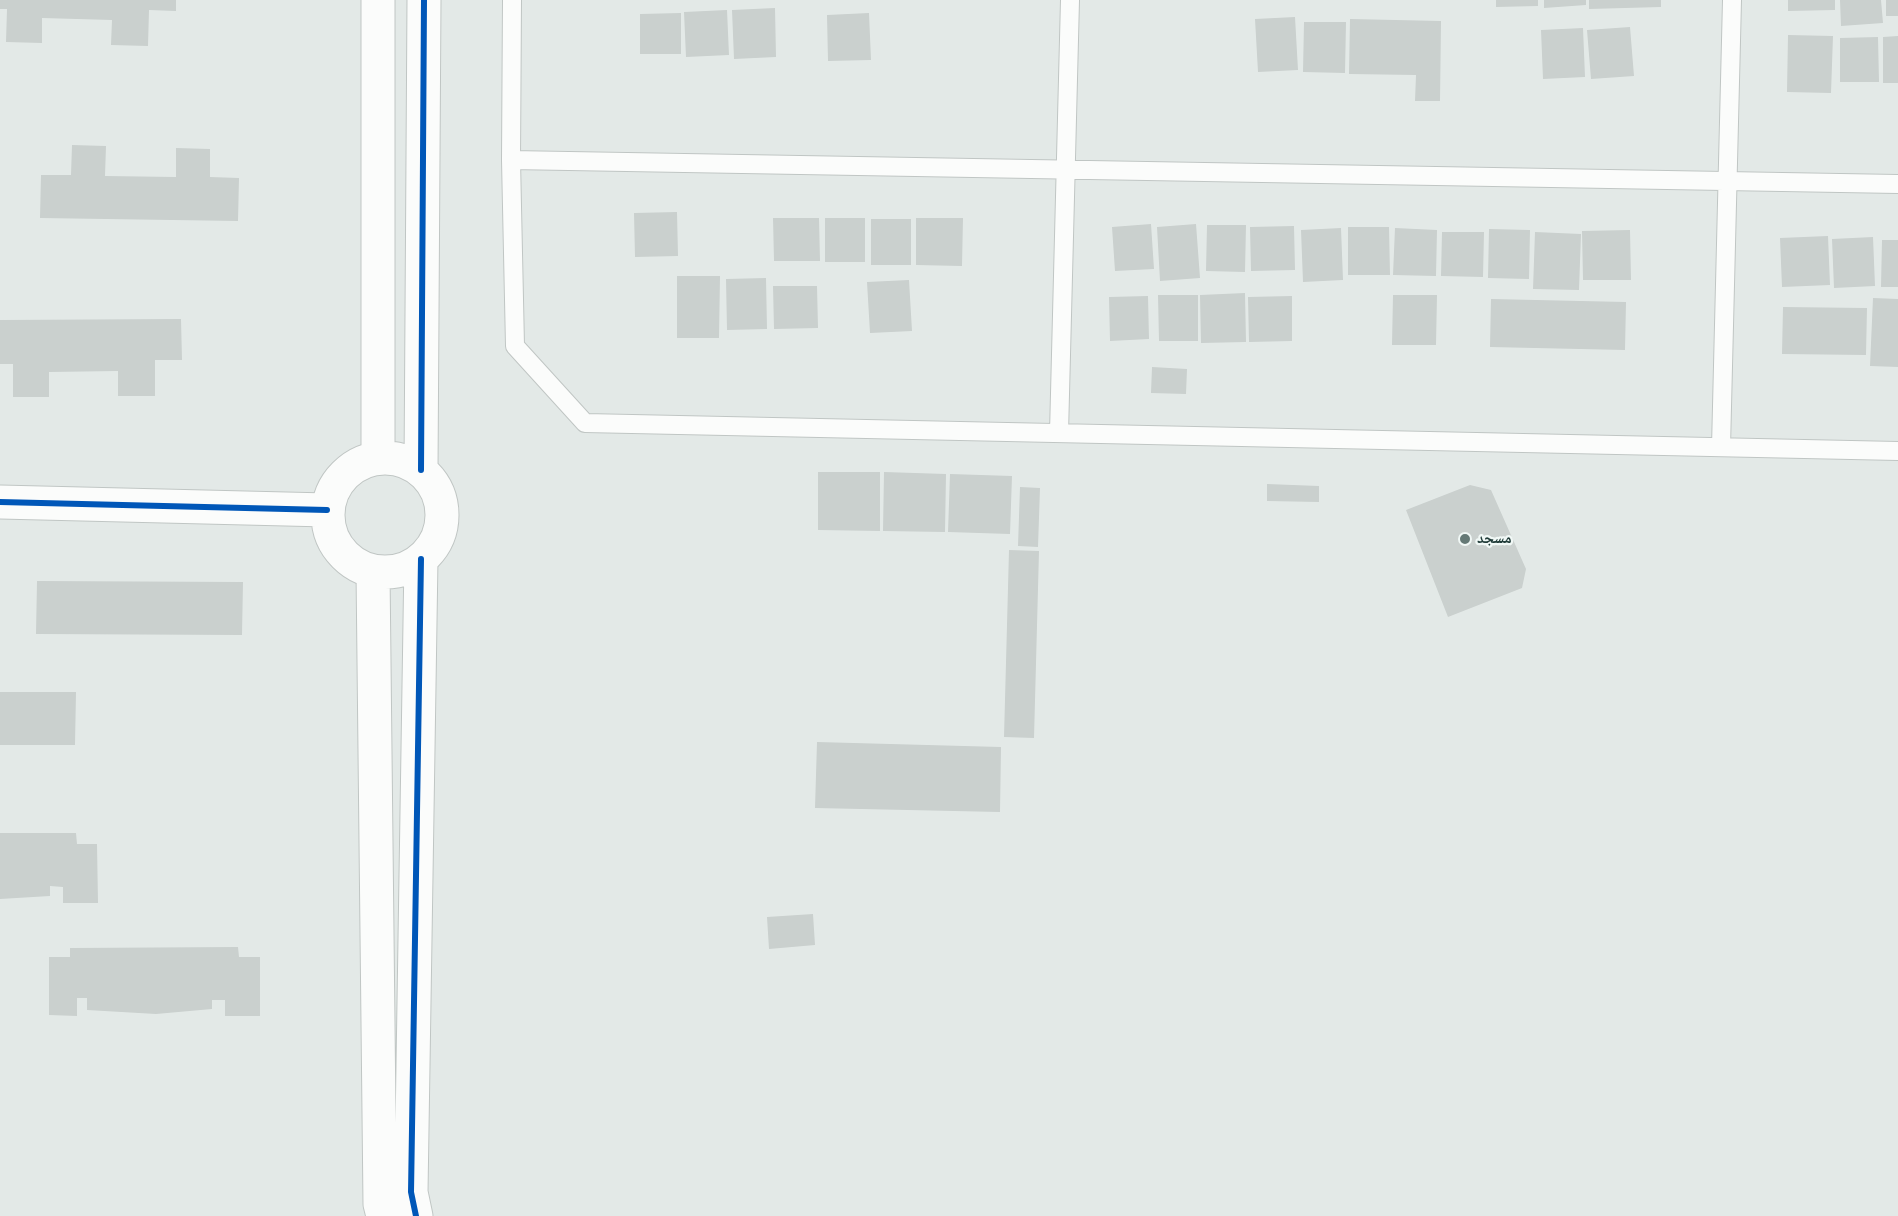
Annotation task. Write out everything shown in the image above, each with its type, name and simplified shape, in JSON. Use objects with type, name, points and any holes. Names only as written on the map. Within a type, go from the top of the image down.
[{"type":"street","points":[[378,0],[378,458]]},
{"type":"street","points":[[421,470],[424,0]]},
{"type":"street","points":[[378,458],[393,458],[408,462],[421,470],[430,479],[438,494],[442,512],[440,529],[433,545],[421,558],[407,567],[390,572],[373,571],[347,558],[337,547],[329,529],[327,510],[332,491],[343,475],[359,463],[378,458]]},
{"type":"street","points":[[0,502],[327,510]]},
{"type":"street","points":[[416,1216],[411,1192],[421,558]]},
{"type":"street","points":[[373,571],[380,1204],[383,1216]]},
{"type":"lane","points":[[512,0],[511,160],[515,346],[585,423],[1898,451]]},
{"type":"lane","points":[[1059,433],[1070,0]]},
{"type":"lane","points":[[1721,447],[1732,0]]},
{"type":"lane","points":[[511,160],[1898,184]]},
{"type":"building","points":[[0,0],[176,0],[176,11],[149,10],[148,46],[111,45],[112,20],[42,18],[42,43],[6,42],[7,9],[0,9]]},
{"type":"building","points":[[1496,0],[1538,0],[1538,6],[1496,7]]},
{"type":"building","points":[[1544,0],[1586,0],[1586,5],[1544,8]]},
{"type":"building","points":[[1589,0],[1661,0],[1661,7],[1589,9]]},
{"type":"building","points":[[1788,0],[1835,0],[1835,10],[1788,11]]},
{"type":"building","points":[[1840,0],[1881,0],[1883,23],[1841,26]]},
{"type":"building","points":[[1886,0],[1898,0],[1898,16],[1886,16]]},
{"type":"building","points":[[775,8],[776,57],[734,59],[732,10]]},
{"type":"building","points":[[727,10],[729,55],[686,57],[684,12]]},
{"type":"building","points":[[681,13],[681,54],[640,54],[640,14]]},
{"type":"building","points":[[869,13],[871,60],[828,61],[827,15]]},
{"type":"building","points":[[1295,17],[1298,70],[1258,72],[1255,19]]},
{"type":"building","points":[[1350,19],[1441,21],[1440,101],[1415,101],[1416,75],[1349,74]]},
{"type":"building","points":[[1304,22],[1346,22],[1345,73],[1303,72]]},
{"type":"building","points":[[1630,27],[1634,76],[1591,79],[1587,30]]},
{"type":"building","points":[[1583,28],[1585,77],[1543,79],[1541,30]]},
{"type":"building","points":[[1788,35],[1833,36],[1831,93],[1787,92]]},
{"type":"building","points":[[1898,36],[1898,83],[1883,83],[1883,37]]},
{"type":"building","points":[[1878,37],[1879,82],[1840,82],[1840,38]]},
{"type":"building","points":[[72,145],[106,146],[105,176],[176,177],[176,148],[210,149],[210,177],[239,178],[238,221],[40,218],[41,175],[71,175]]},
{"type":"building","points":[[677,212],[678,256],[635,257],[634,213]]},
{"type":"building","points":[[773,218],[819,218],[820,261],[774,261]]},
{"type":"building","points":[[825,218],[865,218],[865,262],[825,262]]},
{"type":"building","points":[[916,218],[963,218],[962,266],[916,265]]},
{"type":"building","points":[[871,219],[911,219],[911,265],[871,265]]},
{"type":"building","points":[[1151,224],[1154,269],[1115,271],[1112,227]]},
{"type":"building","points":[[1196,224],[1200,278],[1160,281],[1157,227]]},
{"type":"building","points":[[1207,225],[1246,225],[1245,272],[1206,271]]},
{"type":"building","points":[[1294,226],[1295,270],[1251,271],[1250,227]]},
{"type":"building","points":[[1348,227],[1389,227],[1390,275],[1348,275]]},
{"type":"building","points":[[1341,228],[1343,280],[1303,282],[1301,230]]},
{"type":"building","points":[[1395,228],[1437,230],[1436,276],[1393,275]]},
{"type":"building","points":[[1489,229],[1530,230],[1529,279],[1488,278]]},
{"type":"building","points":[[1630,230],[1631,280],[1583,280],[1582,231]]},
{"type":"building","points":[[1442,232],[1484,232],[1483,277],[1441,276]]},
{"type":"building","points":[[1535,232],[1581,234],[1579,290],[1533,289]]},
{"type":"building","points":[[1828,236],[1830,285],[1782,287],[1780,238]]},
{"type":"building","points":[[1873,237],[1875,286],[1834,288],[1832,239]]},
{"type":"building","points":[[1882,240],[1898,240],[1898,287],[1881,287]]},
{"type":"building","points":[[677,276],[720,276],[719,338],[677,338]]},
{"type":"building","points":[[766,278],[767,329],[727,330],[726,279]]},
{"type":"building","points":[[909,280],[912,331],[870,333],[867,282]]},
{"type":"building","points":[[773,286],[817,286],[818,328],[774,329]]},
{"type":"building","points":[[1245,293],[1246,342],[1201,343],[1200,295]]},
{"type":"building","points":[[1158,295],[1198,295],[1198,341],[1159,341]]},
{"type":"building","points":[[1393,295],[1437,295],[1436,345],[1392,345]]},
{"type":"building","points":[[1148,296],[1149,339],[1110,341],[1109,297]]},
{"type":"building","points":[[1292,296],[1292,341],[1249,342],[1248,297]]},
{"type":"building","points":[[1873,298],[1898,299],[1898,367],[1870,366]]},
{"type":"building","points":[[1491,299],[1626,302],[1625,350],[1490,347]]},
{"type":"building","points":[[1783,307],[1867,308],[1866,355],[1782,354]]},
{"type":"building","points":[[181,319],[182,360],[155,360],[155,396],[118,396],[118,371],[49,372],[49,397],[13,397],[13,364],[0,364],[0,320]]},
{"type":"building","points":[[1152,367],[1187,369],[1186,394],[1151,393]]},
{"type":"building","points":[[818,472],[880,472],[880,531],[818,530]]},
{"type":"building","points":[[884,472],[946,474],[945,532],[883,531]]},
{"type":"building","points":[[950,474],[1012,476],[1010,534],[948,532]]},
{"type":"building","points":[[1267,484],[1319,486],[1319,502],[1267,501]]},
{"type":"building","name":"مسجد","points":[[1470,485],[1491,490],[1526,569],[1522,588],[1448,617],[1406,510]]},
{"type":"building","points":[[1020,487],[1040,488],[1038,547],[1018,546]]},
{"type":"building","points":[[1009,550],[1039,551],[1034,738],[1004,737]]},
{"type":"building","points":[[37,581],[243,582],[242,635],[36,634]]},
{"type":"building","points":[[0,692],[76,692],[75,745],[0,745]]},
{"type":"building","points":[[817,742],[1001,747],[1000,812],[815,808]]},
{"type":"building","points":[[0,833],[76,833],[77,844],[97,844],[98,903],[63,903],[63,887],[50,886],[50,896],[0,899]]},
{"type":"building","points":[[813,914],[815,945],[769,949],[767,917]]},
{"type":"building","points":[[238,947],[239,957],[260,957],[260,1016],[225,1016],[225,1000],[212,1000],[212,1009],[156,1014],[87,1010],[87,998],[77,998],[77,1016],[49,1015],[49,957],[70,957],[70,948]]},
{"type":"cycle path","points":[[421,470],[424,0]]},
{"type":"cycle path","points":[[0,502],[327,510]]},
{"type":"cycle path","points":[[416,1216],[411,1192],[421,559]]},
{"type":"place","name":"مسجد","points":[[1465,539]]}]
